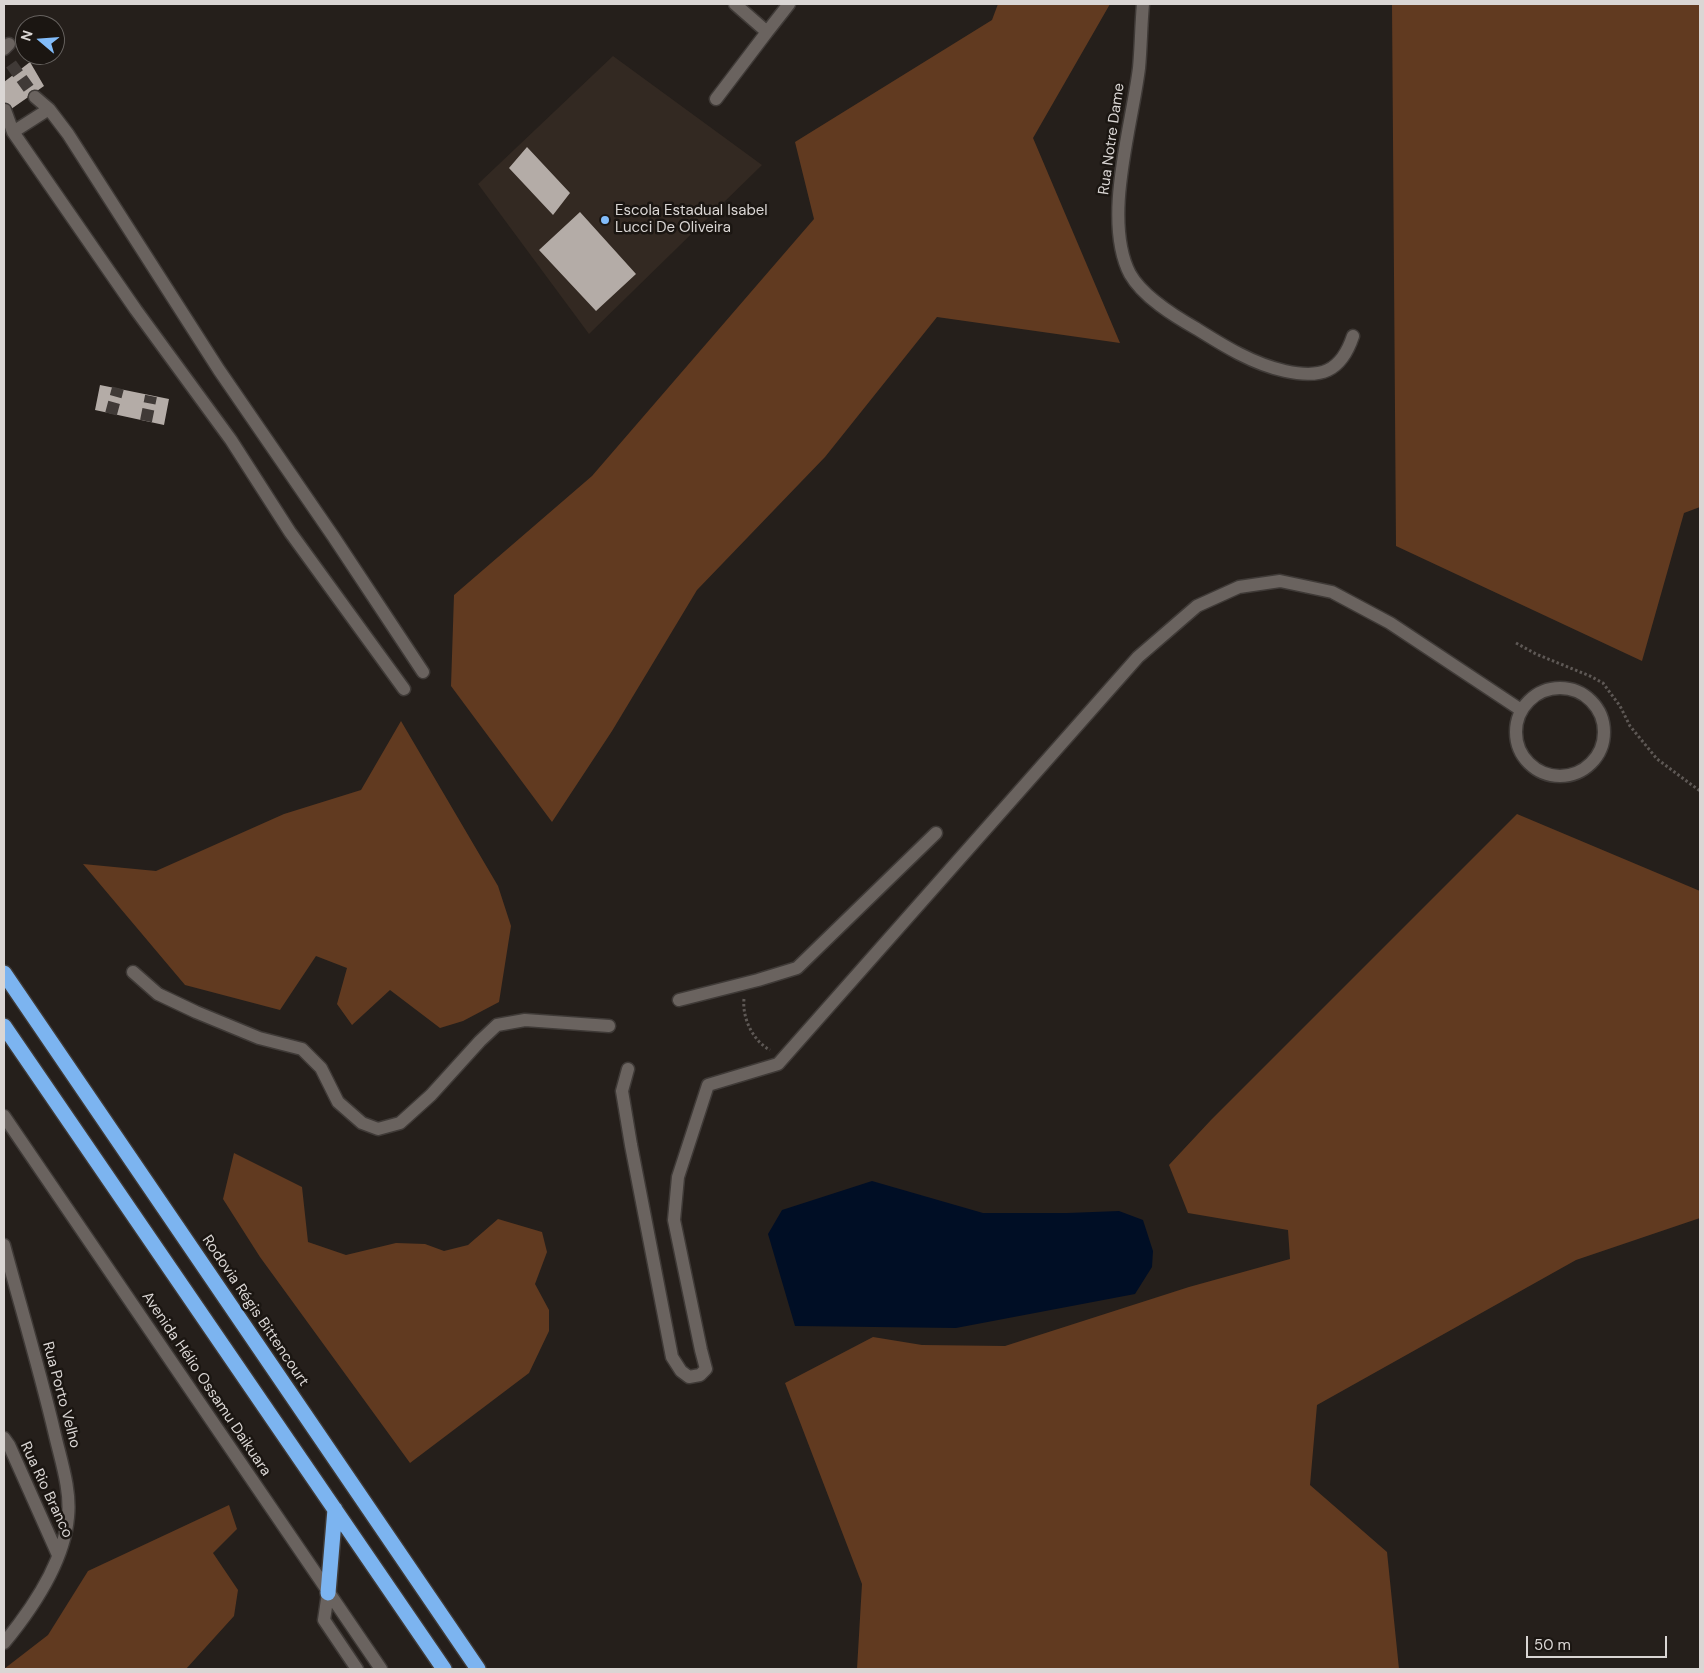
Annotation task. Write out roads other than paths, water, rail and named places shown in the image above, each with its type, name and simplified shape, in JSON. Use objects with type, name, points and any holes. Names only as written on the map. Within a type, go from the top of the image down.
[{"type":"highway","name":"Rodovia Régis Bittencourt","points":[[4,973],[478,1669]]},
{"type":"highway","points":[[4,1026],[444,1669]]},
{"type":"highway","points":[[328,1593],[335,1509]]},
{"type":"street","points":[[735,4],[768,32]]},
{"type":"street","points":[[716,99],[789,4]]},
{"type":"street","name":"Rua Notre Dame","points":[[1143,4],[1139,68],[1123,160],[1119,214],[1121,247],[1131,274],[1151,298],[1170,313],[1225,346],[1269,367],[1302,375],[1319,373],[1336,366],[1348,351],[1353,336]]},
{"type":"street","points":[[35,97],[49,109],[68,134],[219,370],[423,672]]},
{"type":"street","points":[[13,132],[49,109]]},
{"type":"street","points":[[5,110],[13,132],[136,310],[231,440],[290,532],[404,689]]},
{"type":"street","points":[[628,1069],[622,1091],[672,1357],[681,1371],[689,1377],[700,1375],[706,1369],[674,1220],[678,1176],[708,1085],[778,1064],[1138,657],[1197,606],[1239,587],[1280,581],[1332,592],[1390,623],[1521,710]]},
{"type":"street","points":[[1548,688],[1570,688],[1589,697],[1602,714],[1605,735],[1598,756],[1582,772],[1560,777],[1538,771],[1522,755],[1515,733],[1521,710],[1530,699],[1548,688]]},
{"type":"street","points":[[679,1000],[746,984],[797,968],[936,833]]},
{"type":"street","points":[[133,972],[158,994],[196,1012],[259,1038],[302,1049],[321,1068],[338,1102],[362,1123],[378,1129],[400,1123],[431,1095],[480,1041],[498,1025],[525,1020],[609,1026]]},
{"type":"street","name":"Avenida Hélio Ossamu Daikuara","points":[[4,1116],[381,1669]]},
{"type":"street","name":"Rua Porto Velho","points":[[4,1245],[64,1471],[68,1517],[58,1555],[43,1589],[25,1618],[4,1643]]},
{"type":"street","name":"Rua Rio Branco","points":[[4,1438],[58,1555]]},
{"type":"street","points":[[328,1593],[324,1620],[357,1669]]},
{"type":"water","points":[[872,1181],[983,1213],[1119,1211],[1143,1220],[1153,1251],[1152,1267],[1135,1294],[956,1328],[795,1326],[768,1234],[782,1210]]},
{"type":"tunnel","points":[[11,64],[35,97]]},
{"type":"tunnel","points":[[111,414],[118,388]]},
{"type":"tunnel","points":[[146,421],[151,396]]},
{"type":"place","name":"Escola Estadual Isabel Lucci De Oliveira","points":[[605,220]]}]
